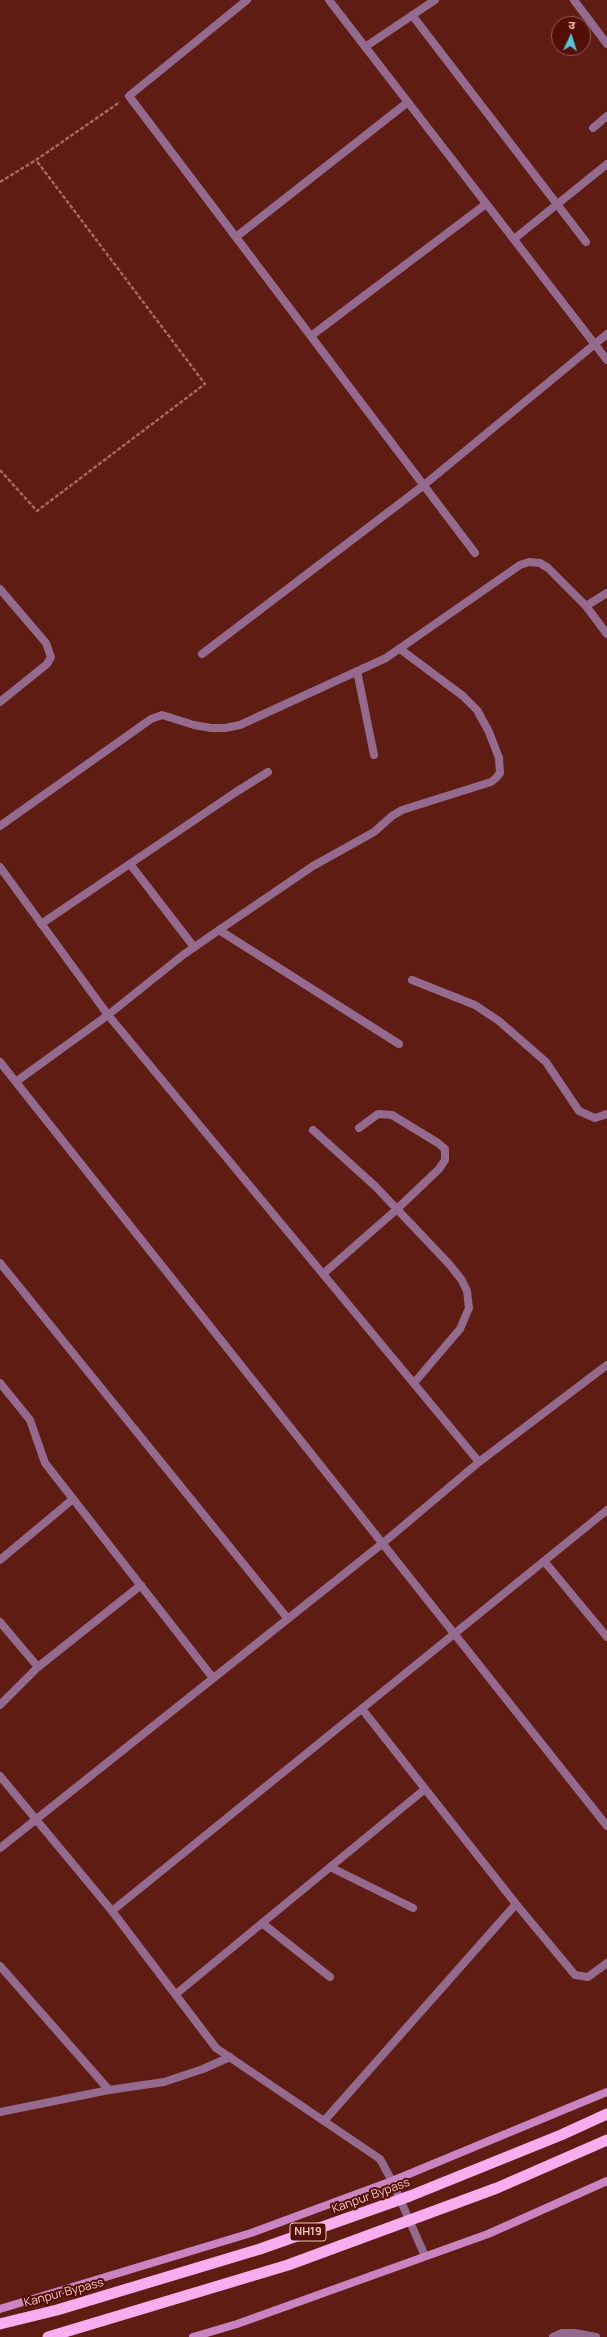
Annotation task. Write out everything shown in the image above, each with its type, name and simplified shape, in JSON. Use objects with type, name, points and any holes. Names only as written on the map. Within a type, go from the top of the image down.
[{"type":"highway","name":"Kanpur Bypass","points":[[0,2324],[57,2310],[260,2249],[410,2196],[561,2135],[607,2114]]},
{"type":"highway","name":"NH19","points":[[48,2337],[203,2292],[295,2263],[490,2191],[607,2140]]},
{"type":"main road","points":[[0,2309],[251,2233],[392,2181],[607,2092]]},
{"type":"main road","points":[[193,2337],[207,2335],[488,2234],[607,2181]]},
{"type":"street","points":[[247,0],[130,96],[475,553]]},
{"type":"street","points":[[329,0],[607,360]]},
{"type":"street","points":[[365,47],[435,0]]},
{"type":"street","points":[[574,0],[607,44]]},
{"type":"street","points":[[412,15],[558,203],[586,242]]},
{"type":"street","points":[[236,237],[408,102]]},
{"type":"street","points":[[593,128],[607,116]]},
{"type":"street","points":[[514,239],[607,164]]},
{"type":"street","points":[[311,336],[486,204]]},
{"type":"street","points":[[202,654],[424,485],[607,334]]},
{"type":"street","points":[[0,826],[151,719],[162,715],[194,725],[211,728],[225,728],[240,725],[386,658],[514,569],[529,562],[540,563],[548,568],[586,606],[607,634]]},
{"type":"street","points":[[0,590],[46,643],[52,658],[47,664],[0,702]]},
{"type":"street","points":[[586,606],[607,593]]},
{"type":"street","points":[[17,1081],[108,1015],[194,947],[313,866],[374,832],[384,822],[402,810],[491,782],[500,773],[499,758],[489,732],[477,710],[462,696],[400,648]]},
{"type":"street","points":[[357,671],[374,755]]},
{"type":"street","points":[[42,924],[236,792],[268,772]]},
{"type":"street","points":[[130,864],[194,947]]},
{"type":"street","points":[[0,867],[108,1015],[480,1462]]},
{"type":"street","points":[[219,930],[399,1044]]},
{"type":"street","points":[[412,980],[475,1005],[499,1021],[546,1062],[579,1111],[595,1118],[607,1114]]},
{"type":"street","points":[[0,1062],[17,1081],[607,1826]]},
{"type":"street","points":[[323,1274],[439,1170],[445,1160],[445,1149],[426,1134],[392,1115],[385,1113],[374,1116],[359,1128]]},
{"type":"street","points":[[313,1130],[375,1186],[396,1210],[449,1264],[462,1279],[467,1291],[469,1308],[460,1329],[414,1383]]},
{"type":"street","points":[[0,1263],[288,1619]]},
{"type":"street","points":[[0,1848],[383,1543],[480,1462],[607,1365]]},
{"type":"street","points":[[0,1383],[30,1420],[45,1463],[213,1678]]},
{"type":"street","points":[[0,1560],[73,1499]]},
{"type":"street","points":[[112,1911],[607,1510]]},
{"type":"street","points":[[544,1561],[607,1637]]},
{"type":"street","points":[[0,1705],[38,1667],[141,1585]]},
{"type":"street","points":[[0,1622],[38,1667]]},
{"type":"street","points":[[362,1709],[516,1904],[575,1975],[588,1977],[607,1963]]},
{"type":"street","points":[[0,1776],[112,1911],[216,2048],[380,2159],[392,2181],[425,2256]]},
{"type":"street","points":[[176,1994],[425,1789]]},
{"type":"street","points":[[330,1867],[414,1908]]},
{"type":"street","points":[[324,2121],[516,1904]]},
{"type":"street","points":[[262,1923],[330,1977]]},
{"type":"street","points":[[0,1966],[109,2090]]},
{"type":"street","points":[[0,2112],[109,2090],[164,2082],[203,2069],[230,2057]]},
{"type":"street","points":[[553,2337],[562,2333],[575,2333],[596,2337]]},
{"type":"path","points":[[0,182],[36,160],[130,96]]},
{"type":"path","points":[[0,470],[37,511],[205,384],[36,160]]}]
